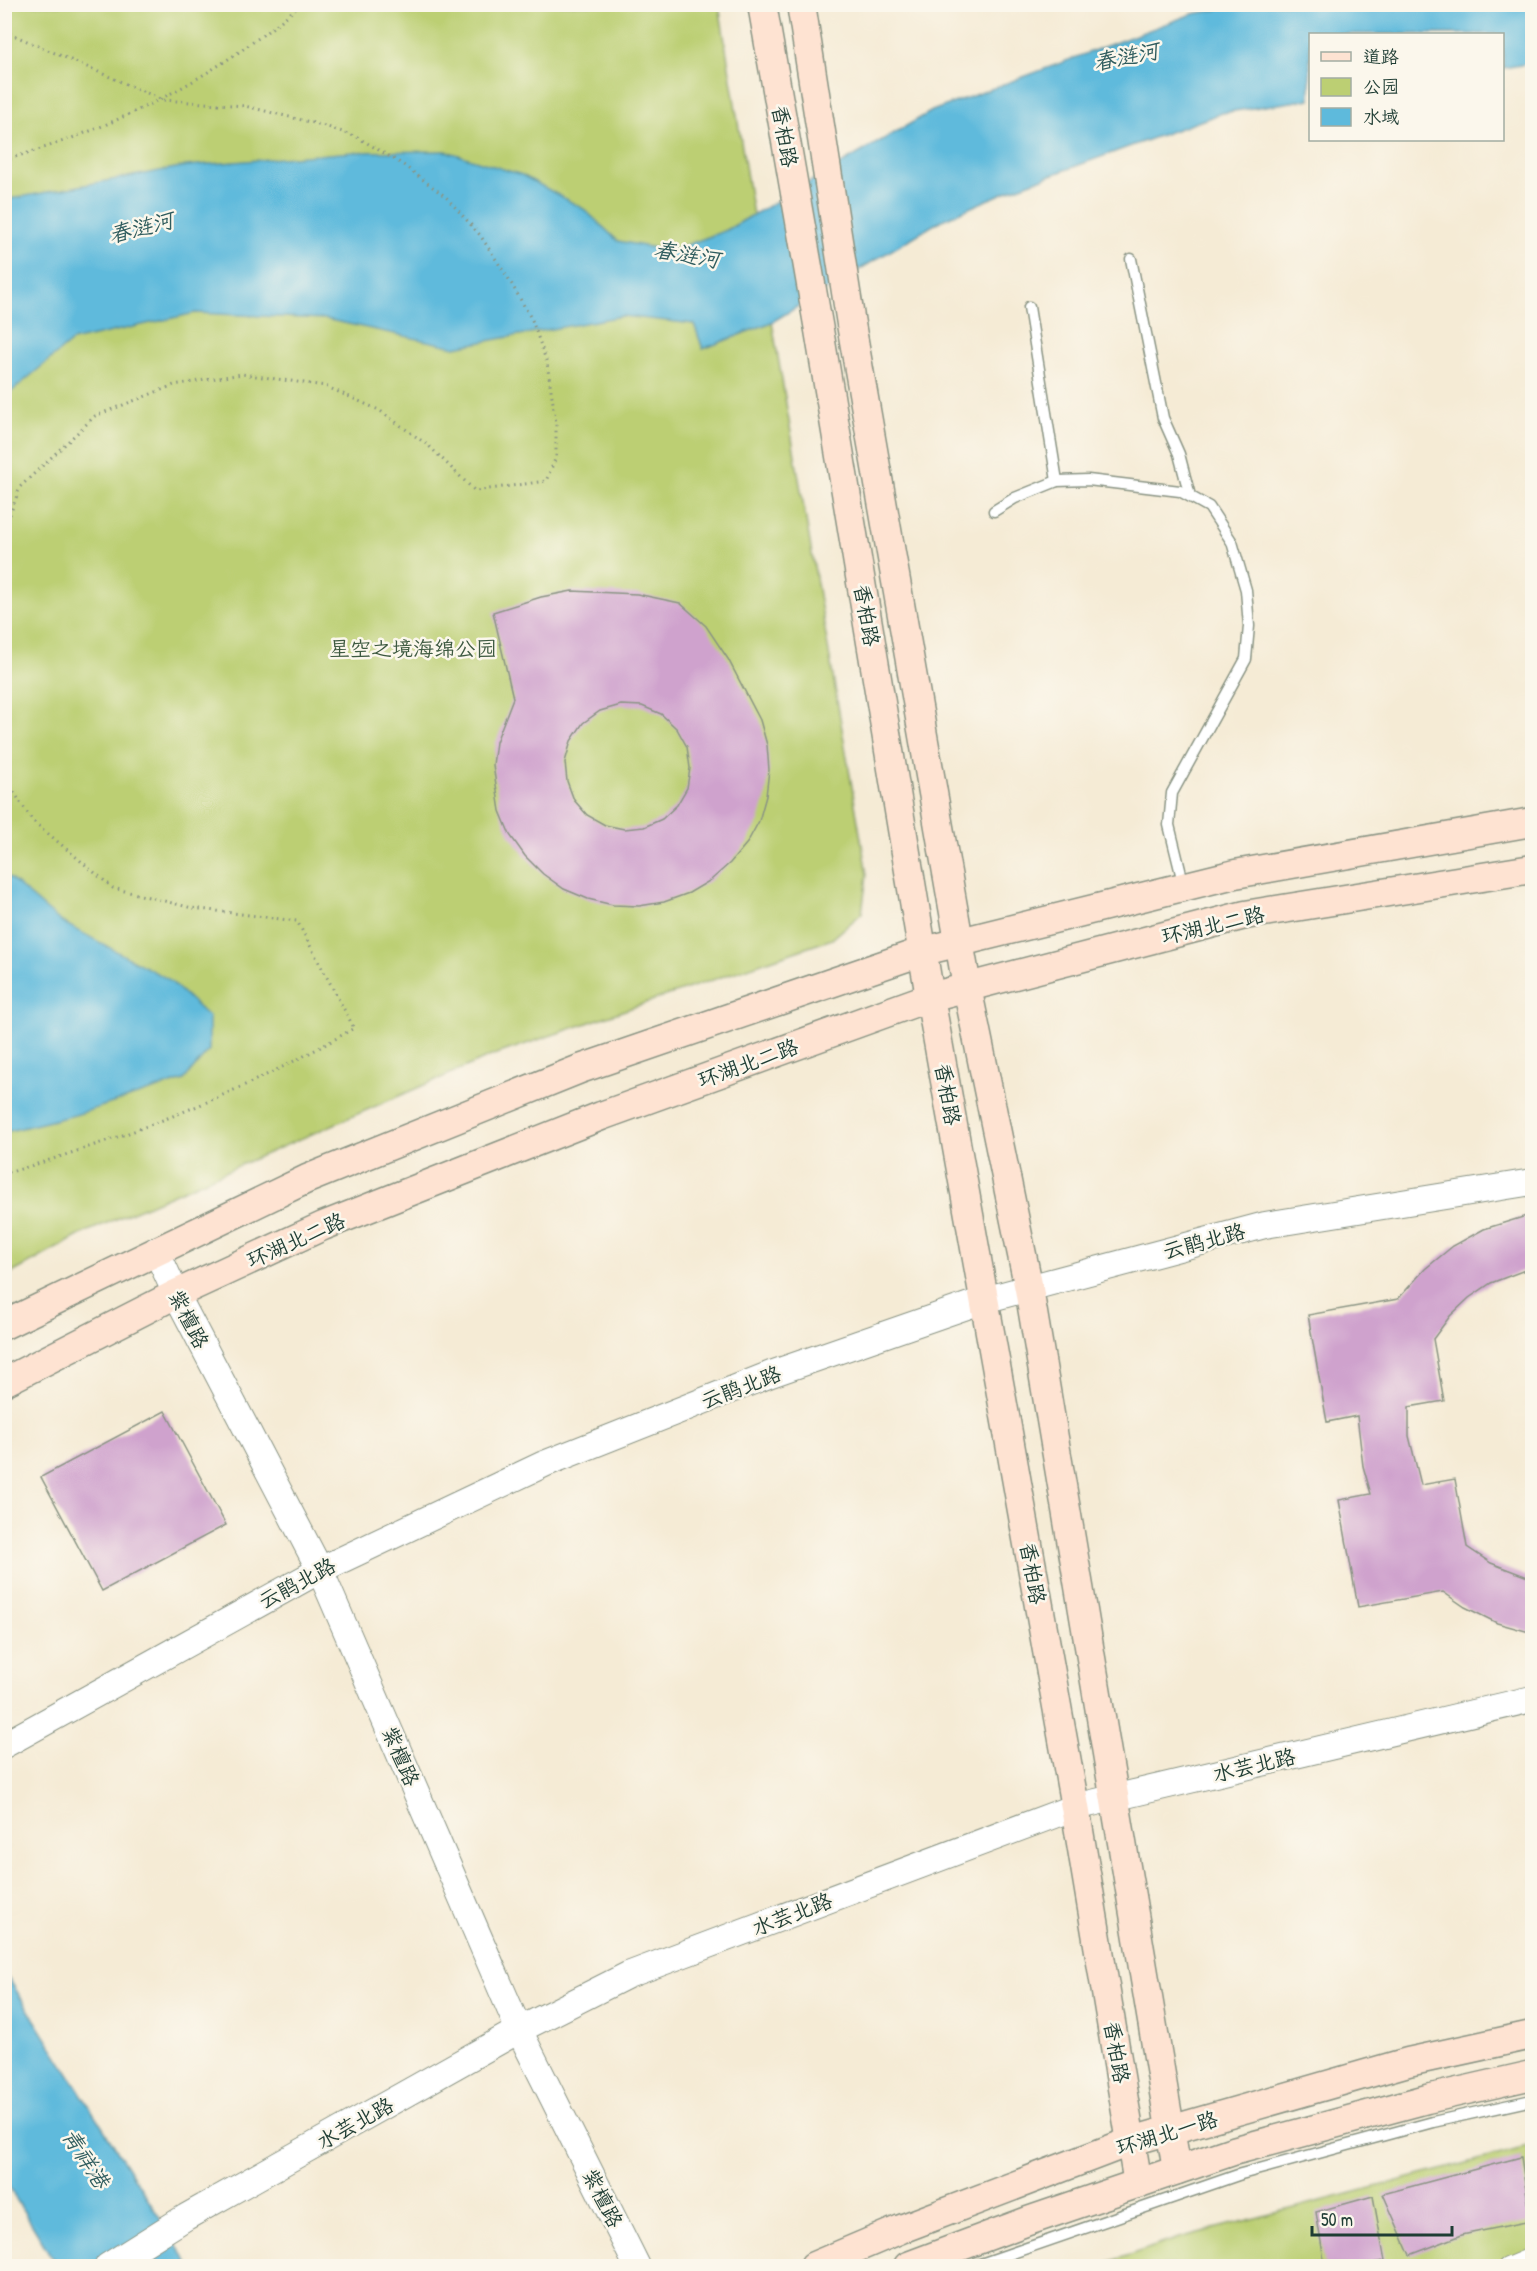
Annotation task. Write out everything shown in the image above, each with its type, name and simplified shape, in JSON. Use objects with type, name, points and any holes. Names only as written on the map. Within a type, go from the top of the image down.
[{"type":"main road","name":"香柏路","points":[[762,4],[819,330],[930,997],[1075,1807],[1138,2184]]},
{"type":"main road","name":"香柏路","points":[[801,4],[851,324],[968,987],[1029,1289],[1177,2170]]},
{"type":"main road","name":"环湖北二路","points":[[4,1325],[307,1179],[580,1069],[924,951],[1235,874],[1533,822]]},
{"type":"main road","name":"环湖北二路","points":[[4,1382],[176,1294],[323,1226],[579,1124],[930,997],[1245,915],[1533,869]]},
{"type":"main road","name":"环湖北一路","points":[[814,2266],[901,2229],[1132,2141],[1408,2062],[1533,2035]]},
{"type":"main road","name":"环湖北一路","points":[[908,2266],[1233,2151],[1416,2102],[1533,2075]]},
{"type":"street","name":"云鹃北路","points":[[4,1745],[321,1570],[544,1464],[771,1374],[984,1300],[1265,1225],[1533,1182]]},
{"type":"street","name":"紫檀路","points":[[156,1251],[176,1294],[321,1570],[519,2030],[637,2266]]},
{"type":"street","name":"水芸北路","points":[[108,2266],[186,2217],[519,2030],[628,1975],[1075,1807],[1533,1699]]},
{"type":"street","points":[[1506,2266],[1533,2255]]},
{"type":"lane","points":[[1131,259],[1162,418],[1179,454],[1190,496]]},
{"type":"lane","points":[[1029,308],[1058,481]]},
{"type":"lane","points":[[994,511],[1015,498],[1058,481],[1088,480],[1180,491],[1209,507],[1233,542],[1245,590],[1249,626],[1246,658],[1173,793],[1169,825],[1184,886]]},
{"type":"lane","points":[[975,2266],[1240,2174],[1433,2122],[1533,2100]]},
{"type":"path","points":[[4,160],[46,148],[164,100],[276,27],[302,4]]},
{"type":"path","points":[[4,31],[164,100],[245,106],[322,125],[357,137],[402,164],[446,197],[480,235],[510,281],[532,320],[547,363],[556,423],[556,457],[546,482],[475,491],[429,446],[379,410],[325,386],[242,374],[174,385],[95,416],[20,487],[4,531]]},
{"type":"path","points":[[4,777],[33,821],[113,888],[192,908],[297,921],[354,1028],[306,1056],[164,1120],[4,1174]]},
{"type":"green space","name":"星空之境海绵公园","points":[[5,5],[719,5],[753,215],[727,230],[670,252],[703,349],[772,322],[867,874],[862,913],[832,939],[491,1056],[84,1233],[5,1277]]},
{"type":"green space","points":[[1532,2146],[1532,2266],[1097,2266],[1179,2238]]},
{"type":"water","name":"春涟河","points":[[1247,4],[1532,5],[1532,63],[1504,68],[1504,33],[1309,33],[1309,99],[1222,113],[1010,190],[940,221],[772,322],[703,349],[694,324],[622,316],[455,347],[325,319],[195,313],[72,341],[5,397],[4,201],[10,199],[186,166],[353,152],[446,151],[522,175],[584,209],[618,241],[670,251],[727,230],[932,111],[1192,14]]},
{"type":"water","points":[[5,874],[60,921],[168,979],[209,1017],[209,1050],[184,1080],[75,1115],[5,1132]]},
{"type":"water","name":"青祥港","points":[[4,1971],[190,2266],[57,2266],[5,2181]]},
{"type":"building","points":[[572,591],[637,594],[680,603],[706,626],[728,659],[760,720],[767,745],[769,770],[766,796],[759,821],[747,843],[730,863],[711,880],[689,893],[664,902],[639,906],[613,905],[588,899],[564,889],[543,874],[525,856],[510,835],[500,811],[493,765],[496,742],[513,698],[493,612],[541,597]],"holes":[[[621,705],[642,706],[661,714],[677,729],[687,747],[690,768],[687,788],[677,805],[662,819],[644,827],[624,829],[605,825],[587,815],[574,800],[567,781],[565,762],[571,741],[583,723],[600,711]]]},
{"type":"building","points":[[1533,1214],[1533,1267],[1491,1283],[1469,1298],[1450,1316],[1433,1339],[1444,1401],[1409,1407],[1409,1436],[1421,1485],[1455,1479],[1467,1547],[1491,1563],[1533,1579],[1533,1633],[1497,1623],[1465,1607],[1443,1592],[1358,1607],[1339,1500],[1371,1494],[1363,1466],[1357,1416],[1327,1422],[1308,1315],[1398,1299],[1425,1269],[1453,1246],[1484,1229]]},
{"type":"building","points":[[165,1411],[226,1525],[102,1591],[41,1477]]},
{"type":"building","points":[[1521,2157],[1531,2221],[1462,2235],[1410,2255],[1383,2194]]},
{"type":"building","points":[[1373,2196],[1385,2261],[1353,2266],[1325,2266],[1316,2212]]}]
